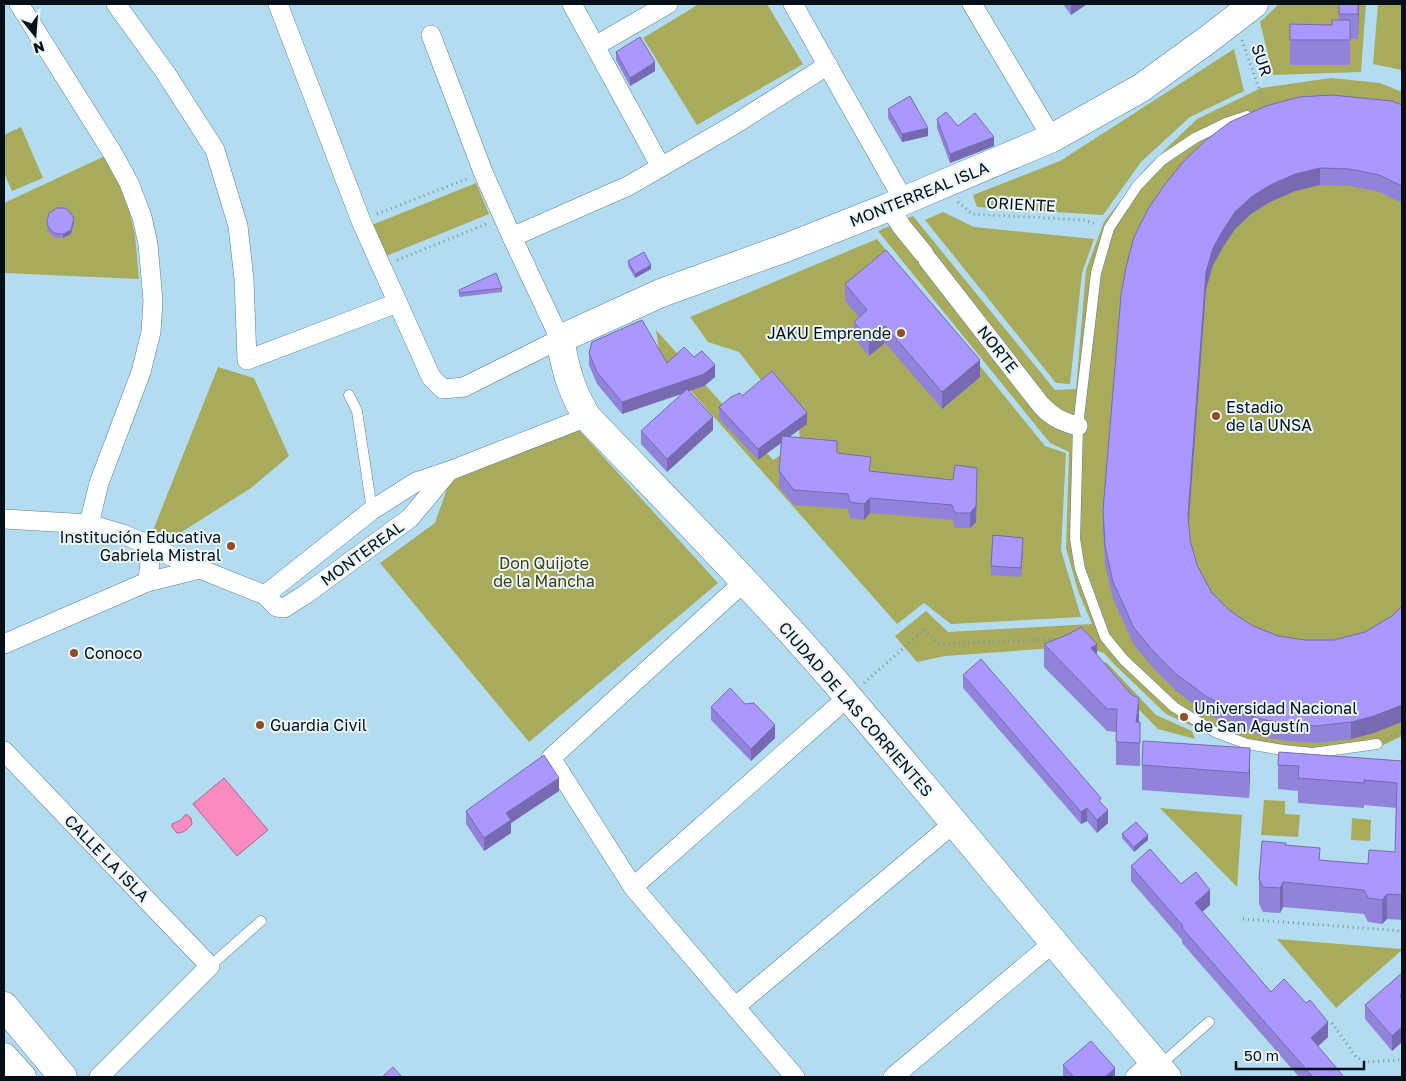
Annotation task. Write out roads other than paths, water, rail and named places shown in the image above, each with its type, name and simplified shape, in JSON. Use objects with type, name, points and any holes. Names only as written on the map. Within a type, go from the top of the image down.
[{"type":"street","points":[[19,4],[112,152],[129,183],[142,217],[148,244],[153,301],[151,332],[141,372],[99,483],[90,524]]},
{"type":"street","points":[[116,4],[165,72],[215,150],[238,226],[244,280],[247,360],[398,303]]},
{"type":"street","points":[[278,4],[380,266],[431,377],[444,389],[464,387],[560,339],[483,172],[431,35]]},
{"type":"street","points":[[572,4],[661,167]]},
{"type":"street","points":[[595,46],[668,4]]},
{"type":"street","name":"NORTE","points":[[793,4],[828,66],[896,204],[902,227],[1041,405],[1052,416],[1064,423],[1078,426]]},
{"type":"street","points":[[972,4],[1052,138]]},
{"type":"street","name":"MONTERREAL ISLA","points":[[560,339],[661,293],[788,247],[1052,138],[1140,88],[1244,11]]},
{"type":"street","points":[[512,238],[628,186],[732,126],[828,66]]},
{"type":"street","name":"CIUDAD DE LAS CORRIENTES","points":[[560,339],[566,371],[574,396],[587,417],[745,581],[848,696],[1053,942],[1153,1070]]},
{"type":"street","name":"MONTEREAL","points":[[265,595],[372,510],[416,482],[587,417]]},
{"type":"street","name":"MONTEREAL","points":[[4,519],[90,524],[141,541],[200,570],[265,595],[277,607],[284,608],[410,518],[449,471]]},
{"type":"street","points":[[141,541],[151,560],[147,582]]},
{"type":"street","points":[[4,644],[147,582],[200,570]]},
{"type":"street","points":[[745,581],[551,758],[633,887],[795,1077]]},
{"type":"street","points":[[633,887],[848,696]]},
{"type":"street","name":"CALLE LA ISLA","points":[[4,751],[210,966]]},
{"type":"street","points":[[735,1007],[954,824]]},
{"type":"street","points":[[893,1077],[1053,942]]},
{"type":"street","points":[[98,1077],[210,966]]},
{"type":"street","points":[[4,1008],[63,1077]]},
{"type":"street","points":[[4,1057],[22,1077]]},
{"type":"lane","points":[[1266,110],[1226,123],[1195,138],[1162,160],[1137,186],[1109,228],[1096,273],[1078,426],[1075,539],[1079,561],[1091,599],[1106,636],[1124,660],[1174,707],[1215,732],[1247,744],[1313,753],[1377,744]]},
{"type":"lane","points":[[349,395],[357,411],[372,510]]},
{"type":"lane","points":[[210,966],[261,921]]},
{"type":"lane","points":[[1153,1070],[1209,1022]]},
{"type":"place","name":"JAKU Emprende","points":[[901,333]]},
{"type":"place","name":"Estadio de la UNSA","points":[[1216,416]]},
{"type":"place","name":"Institución Educativa Gabriela Mistral","points":[[231,546]]},
{"type":"place","name":"Conoco","points":[[74,653]]},
{"type":"place","name":"Universidad Nacional de San Agustín","points":[[1184,717]]},
{"type":"place","name":"Guardia Civil","points":[[260,725]]},
{"type":"park label","name":"Don Quijote de la Mancha","points":[[544,572]]}]
